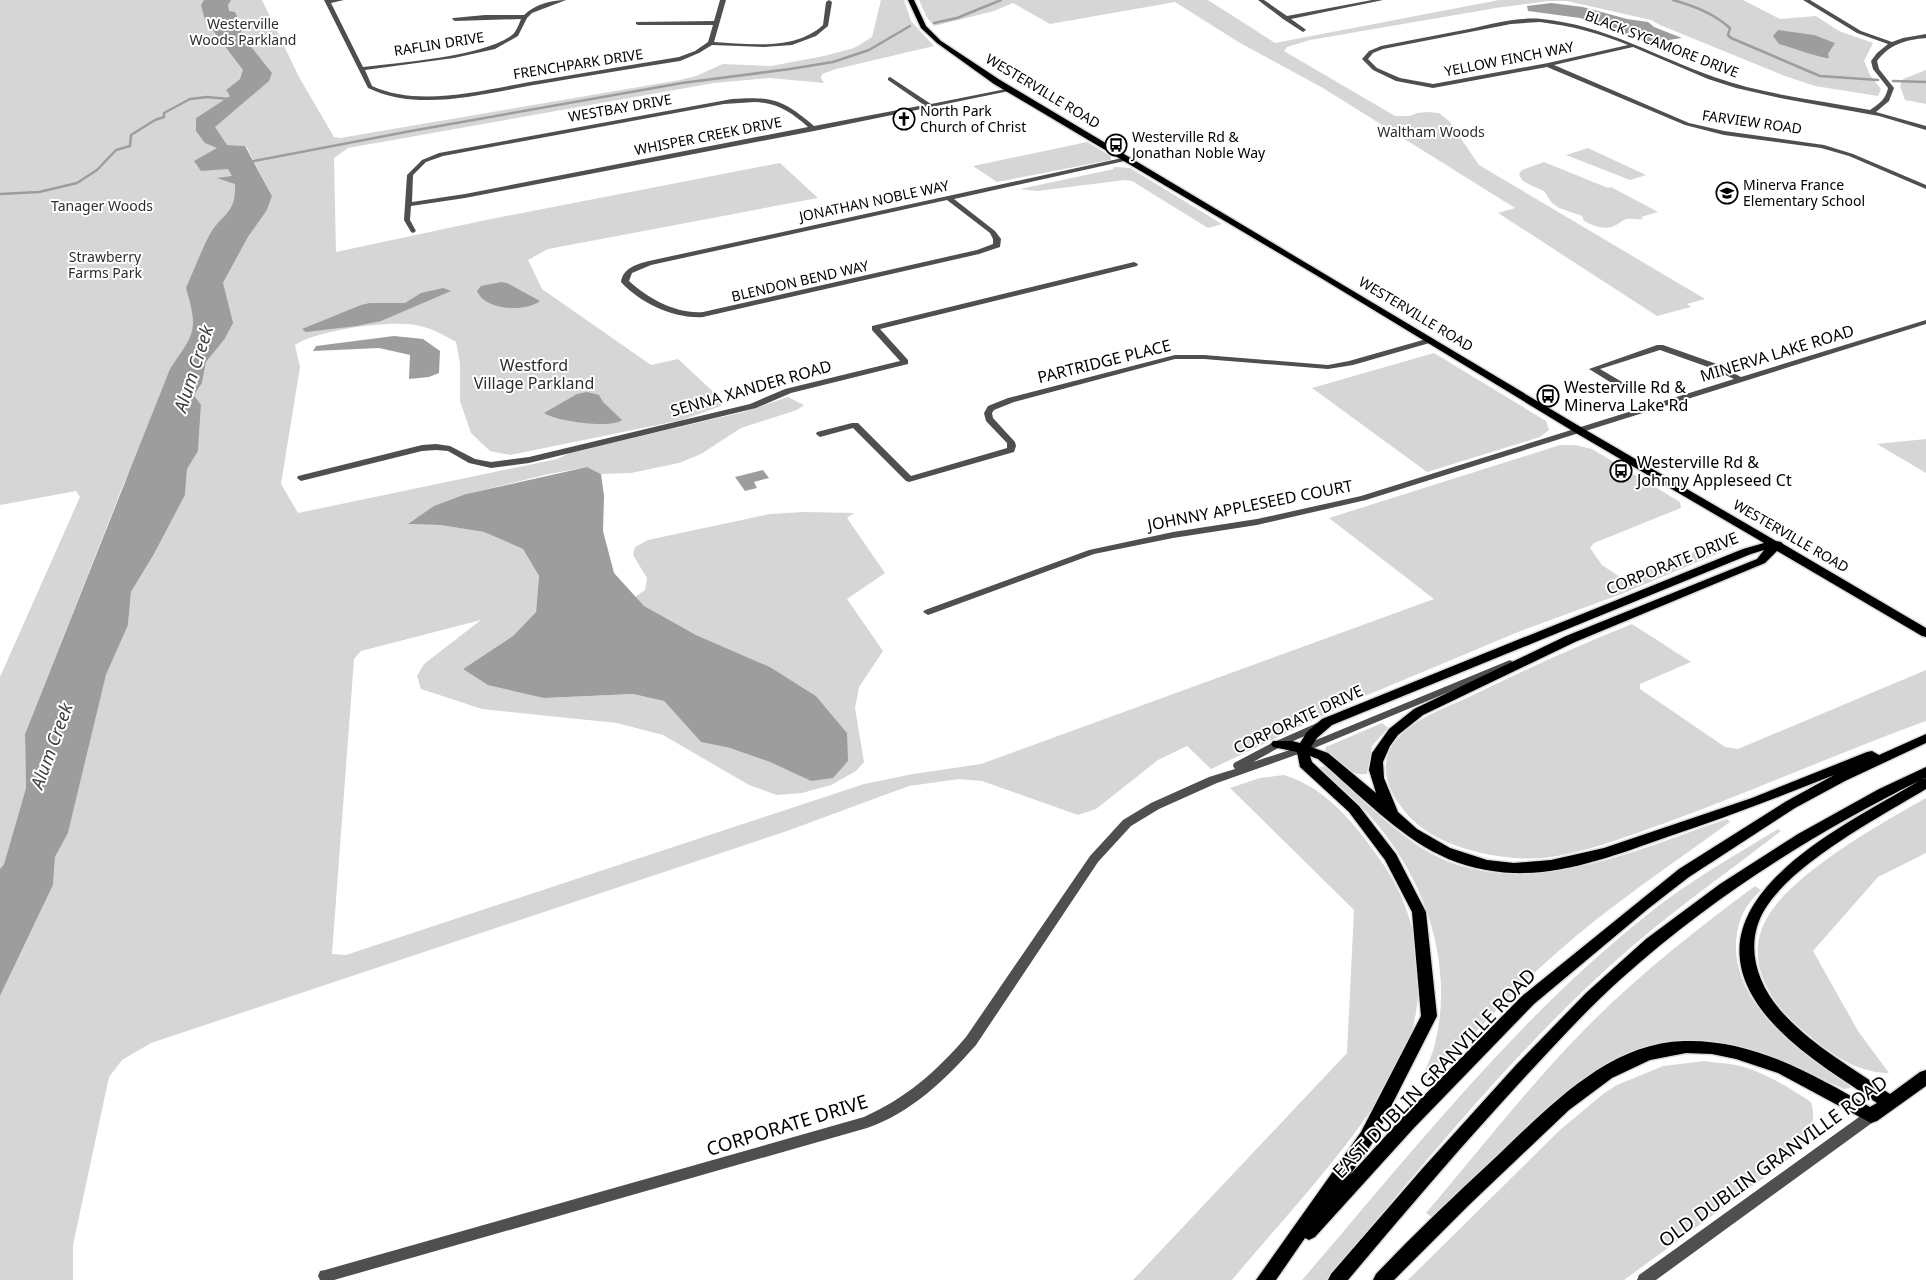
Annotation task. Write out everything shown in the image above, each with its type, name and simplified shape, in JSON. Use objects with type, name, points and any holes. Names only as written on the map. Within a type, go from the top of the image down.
[{"type":"main road","name":"WESTERVILLE ROAD","points":[[911,0],[924,26],[939,42],[966,62],[1580,431],[1777,544],[1926,633]]},
{"type":"main road","name":"CORPORATE DRIVE","points":[[1581,635],[1761,561],[1777,544]]},
{"type":"main road","name":"CORPORATE DRIVE","points":[[1327,722],[1747,551],[1777,544]]},
{"type":"main road","points":[[1399,821],[1382,795],[1377,783],[1376,771],[1377,758],[1383,745],[1397,728],[1423,710],[1581,635]]},
{"type":"main road","points":[[1269,1275],[1367,1137],[1429,1016],[1419,912],[1391,858],[1354,809],[1305,764],[1303,749],[1308,739],[1327,722]]},
{"type":"main road","points":[[1278,744],[1288,744],[1322,756],[1427,842],[1462,858],[1514,868],[1551,865],[1606,853],[1757,801],[1836,768],[1926,737]]},
{"type":"main road","name":"EAST DUBLIN GRANVILLE ROAD","points":[[1269,1275],[1408,1124],[1528,1000],[1637,910],[1692,868],[1790,806],[1840,778],[1926,737]]},
{"type":"main road","points":[[1336,1280],[1447,1150],[1570,1018],[1616,974],[1716,893],[1787,845],[1863,803],[1926,772]]},
{"type":"main road","points":[[1890,1103],[1811,1046],[1776,1015],[1750,977],[1746,946],[1749,927],[1756,913],[1776,886],[1820,849],[1926,783]]},
{"type":"main road","points":[[1382,1280],[1434,1226],[1548,1119],[1597,1080],[1634,1058],[1685,1047],[1730,1051],[1781,1066],[1871,1116]]},
{"type":"main road","name":"OLD DUBLIN GRANVILLE ROAD","points":[[1871,1116],[1926,1077]]},
{"type":"street","points":[[327,1],[342,0]]},
{"type":"street","name":"RAFLIN DRIVE","points":[[361,69],[454,56],[493,48],[516,36],[525,17],[530,12],[563,0]]},
{"type":"street","points":[[723,0],[711,43],[785,44],[813,36],[826,26],[829,2]]},
{"type":"street","points":[[1261,0],[1303,30]]},
{"type":"street","points":[[1286,18],[1380,0]]},
{"type":"street","points":[[1806,0],[1859,32],[1890,43]]},
{"type":"street","name":"FRENCHPARK DRIVE","points":[[327,1],[370,87],[382,94],[400,98],[430,99],[461,96],[658,63],[680,59],[697,52],[711,43]]},
{"type":"street","points":[[455,19],[525,17]]},
{"type":"street","name":"BLACK SYCAMORE DRIVE","points":[[1367,62],[1366,56],[1381,48],[1528,20],[1552,21],[1583,26],[1709,78],[1740,87],[1872,112],[1926,128]]},
{"type":"street","points":[[638,23],[716,23]]},
{"type":"street","points":[[1872,112],[1886,103],[1891,88],[1876,69],[1874,61],[1882,49],[1890,43],[1926,36]]},
{"type":"street","name":"YELLOW FINCH WAY","points":[[1367,62],[1375,69],[1398,80],[1433,86],[1548,65],[1632,46]]},
{"type":"street","name":"FARVIEW ROAD","points":[[1548,65],[1687,124],[1724,133],[1822,146],[1851,155],[1926,187]]},
{"type":"street","points":[[890,79],[930,106]]},
{"type":"street","name":"WHISPER CREEK DRIVE","points":[[409,204],[441,200],[1011,90]]},
{"type":"street","name":"WESTBAY DRIVE","points":[[409,204],[410,176],[424,161],[441,154],[462,149],[724,102],[748,100],[770,102],[787,107],[814,129]]},
{"type":"street","name":"JONATHAN NOBLE WAY","points":[[628,272],[648,263],[1127,159]]},
{"type":"street","name":"BLENDON BEND WAY","points":[[628,272],[625,282],[631,289],[670,310],[683,314],[699,315],[724,311],[991,249],[998,245],[993,232],[949,198]]},
{"type":"street","points":[[409,204],[407,220],[413,231]]},
{"type":"street","name":"SENNA XANDER ROAD","points":[[301,478],[422,448],[450,449],[472,461],[491,465],[528,460],[744,408],[788,391],[905,362],[875,328],[1134,264]]},
{"type":"street","name":"MINERVA LAKE ROAD","points":[[1580,431],[1926,322]]},
{"type":"street","name":"PARTRIDGE PLACE","points":[[820,434],[855,425],[909,479],[1006,452],[1012,446],[989,419],[988,413],[991,408],[1011,400],[1169,359],[1190,356],[1328,367],[1350,363],[1430,340]]},
{"type":"street","points":[[1626,388],[1593,369],[1660,347],[1711,365],[1741,380]]},
{"type":"street","name":"JOHNNY APPLESEED COURT","points":[[928,612],[1092,552],[1173,535],[1257,522],[1363,498],[1580,431]]},
{"type":"street","name":"CORPORATE DRIVE","points":[[1213,780],[1303,749],[1581,635]]},
{"type":"street","name":"CORPORATE DRIVE","points":[[325,1276],[758,1154],[867,1122],[891,1110],[931,1084],[971,1041],[1094,859],[1127,823],[1155,806],[1213,780],[1278,744],[1327,722]]},
{"type":"street","name":"OLD DUBLIN GRANVILLE ROAD","points":[[1644,1280],[1871,1116]]},
{"type":"green space","points":[[0,0],[262,0],[299,77],[334,137],[340,138],[680,80],[696,76],[723,64],[771,66],[824,56],[854,48],[872,37],[881,0],[904,0],[911,21],[934,46],[836,69],[822,74],[821,78],[824,83],[770,78],[714,83],[348,148],[334,158],[336,252],[486,220],[780,163],[818,198],[548,249],[528,260],[542,289],[651,365],[678,359],[720,398],[721,406],[682,420],[510,455],[490,451],[471,433],[460,401],[460,363],[456,342],[443,335],[425,327],[408,324],[375,325],[320,335],[295,345],[300,367],[281,484],[298,513],[557,459],[570,453],[743,412],[788,397],[804,405],[797,410],[741,428],[701,454],[679,463],[631,473],[601,474],[587,467],[549,474],[466,494],[409,524],[440,525],[484,532],[523,549],[539,576],[536,612],[513,636],[463,669],[544,698],[633,694],[664,701],[701,742],[730,748],[770,762],[811,781],[847,733],[816,696],[770,667],[696,635],[643,606],[635,597],[645,590],[647,578],[633,555],[635,547],[648,540],[770,514],[804,512],[854,513],[847,518],[885,573],[847,599],[883,651],[859,687],[855,708],[864,762],[856,771],[831,785],[802,793],[777,795],[749,785],[663,735],[617,723],[482,709],[421,689],[417,676],[424,664],[481,620],[361,651],[354,659],[332,954],[346,955],[864,784],[913,774],[981,764],[1434,599],[1329,518],[1560,445],[1575,445],[1592,449],[1680,502],[1681,508],[1594,543],[1590,548],[1602,565],[1623,579],[1734,537],[1733,547],[1624,593],[1518,632],[1358,699],[1211,769],[1187,746],[1158,760],[1096,809],[1078,815],[982,781],[959,779],[909,786],[787,831],[151,1043],[122,1060],[109,1077],[73,1245],[73,1280],[0,1280],[0,996],[53,885],[55,857],[68,833],[106,675],[128,625],[131,592],[154,554],[185,495],[187,469],[198,450],[201,405],[194,395],[202,383],[206,362],[224,340],[223,283],[248,237],[267,210],[272,196],[246,146],[227,145],[214,127],[223,119],[240,79],[226,90],[230,96],[196,118],[216,137],[241,179],[209,307],[124,483],[25,734],[26,788],[4,864],[0,869],[0,677],[80,497],[76,491],[0,505]]},
{"type":"green space","name":"Waltham Woods","points":[[919,0],[1208,0],[1275,43],[1499,0],[1743,0],[1780,19],[1816,16],[1839,31],[1873,43],[1864,61],[1870,75],[1881,89],[1878,96],[1815,86],[1785,76],[1651,20],[1567,1],[1549,1],[1496,8],[1310,40],[1287,47],[1284,51],[1395,116],[1410,116],[1427,112],[1439,113],[1449,121],[1479,165],[1705,299],[1687,304],[1691,307],[1657,316],[1498,213],[1515,208],[1323,88],[1240,43],[1175,2],[1050,24],[1013,3],[994,11],[934,26],[926,16]]},
{"type":"green space","points":[[1926,70],[1926,104],[1905,100],[1900,86],[1903,79]]},
{"type":"green space","points":[[1087,142],[1111,156],[1111,160],[997,182],[973,166]]},
{"type":"green space","points":[[1588,148],[1646,175],[1630,180],[1566,155]]},
{"type":"green space","points":[[1544,162],[1608,188],[1611,187],[1658,212],[1641,217],[1643,219],[1625,219],[1608,228],[1588,223],[1584,221],[1582,216],[1559,208],[1552,203],[1544,191],[1522,180],[1519,174],[1522,170]]},
{"type":"green space","points":[[1116,167],[1130,168],[1222,224],[1208,228],[1132,181],[1125,180],[1037,191],[1020,189],[1114,169]]},
{"type":"green space","points":[[1434,353],[1546,421],[1549,430],[1540,437],[1427,472],[1312,388]]},
{"type":"green space","points":[[1926,439],[1926,473],[1877,444]]},
{"type":"green space","points":[[1632,624],[1691,662],[1640,684],[1640,689],[1725,747],[1738,749],[1926,670],[1926,721],[1665,823],[1605,844],[1559,856],[1511,858],[1476,852],[1442,840],[1428,832],[1407,814],[1389,786],[1386,764],[1388,754],[1394,743],[1410,727],[1430,715],[1531,668]]},
{"type":"green space","points":[[1382,723],[1388,728],[1372,746],[1367,774],[1349,771],[1325,750],[1326,747]]},
{"type":"green space","points":[[1325,766],[1379,815],[1414,843],[1451,863],[1490,872],[1530,874],[1570,869],[1610,859],[1727,819],[1730,822],[1618,903],[1554,955],[1505,1001],[1428,1082],[1421,1079],[1433,1051],[1439,1021],[1441,990],[1439,960],[1433,930],[1423,901],[1394,847],[1376,823],[1350,795],[1321,770],[1320,767]]},
{"type":"green space","points":[[1284,775],[1314,789],[1327,798],[1351,821],[1381,861],[1394,882],[1404,904],[1412,927],[1418,976],[1418,1000],[1407,1048],[1390,1082],[1353,1135],[1320,1177],[1232,1280],[1133,1280],[1347,1053],[1354,910],[1230,788],[1260,778]]},
{"type":"green space","points":[[1926,798],[1926,853],[1878,877],[1813,951],[1858,1031],[1889,1073],[1876,1072],[1863,1069],[1839,1058],[1786,1015],[1768,990],[1762,976],[1758,962],[1760,933],[1767,918],[1779,901],[1816,867],[1885,821]]},
{"type":"green space","points":[[1778,829],[1781,831],[1632,946],[1573,1000],[1499,1077],[1326,1280],[1302,1280],[1466,1089],[1509,1042],[1554,998],[1648,914],[1712,869]]},
{"type":"green space","points":[[1755,886],[1761,890],[1745,910],[1737,935],[1736,952],[1739,969],[1745,985],[1763,1014],[1775,1027],[1839,1076],[1851,1088],[1844,1089],[1775,1058],[1731,1045],[1692,1041],[1665,1043],[1639,1049],[1606,1064],[1587,1078],[1432,1217],[1426,1213],[1526,1093],[1590,1024],[1670,952]]},
{"type":"green space","points":[[1705,1061],[1736,1065],[1756,1071],[1784,1085],[1811,1102],[1813,1120],[1808,1136],[1784,1163],[1624,1280],[1408,1280],[1560,1130],[1603,1094],[1617,1085],[1663,1066]]},
{"type":"water","name":"Alum Creek","points":[[204,0],[231,0],[228,5],[229,11],[235,12],[243,29],[240,33],[272,73],[269,81],[215,127],[227,145],[245,146],[272,196],[267,210],[248,237],[223,283],[233,323],[224,340],[206,362],[202,383],[194,395],[201,405],[198,451],[187,469],[185,495],[154,554],[131,592],[128,625],[106,675],[68,833],[55,857],[53,885],[0,996],[0,869],[4,864],[26,788],[25,734],[170,369],[192,332],[192,314],[186,288],[210,234],[231,208],[235,194],[235,184],[217,178],[232,176],[228,169],[201,171],[194,161],[217,148],[205,143],[196,131],[196,118],[230,96],[226,90],[240,79],[243,70],[205,20],[201,5]]},
{"type":"water","points":[[1551,3],[1583,7],[1627,19],[1648,22],[1654,27],[1682,38],[1655,42],[1643,41],[1580,18],[1528,11],[1527,6]]},
{"type":"water","points":[[1778,30],[1814,35],[1835,43],[1828,54],[1829,58],[1819,56],[1779,44],[1773,36]]},
{"type":"water","points":[[501,282],[507,283],[540,301],[525,307],[506,308],[488,303],[481,298],[477,291],[481,286]]},
{"type":"water","points":[[443,288],[451,291],[381,321],[306,332],[302,329],[361,305],[370,303],[405,303],[421,293]]},
{"type":"water","points":[[394,336],[423,339],[440,351],[439,373],[429,377],[409,379],[410,355],[379,348],[313,351],[316,346]]},
{"type":"water","points":[[587,392],[599,395],[603,402],[622,420],[607,424],[583,423],[559,419],[544,413],[577,394]]},
{"type":"water","points":[[587,467],[601,474],[604,496],[603,531],[614,573],[644,606],[696,635],[770,667],[816,696],[847,733],[848,761],[833,778],[811,781],[770,762],[730,748],[701,742],[664,701],[633,694],[544,698],[488,685],[463,669],[513,636],[536,612],[539,576],[523,549],[484,532],[440,525],[408,524],[434,506],[466,494]]},
{"type":"water","points":[[763,470],[769,478],[754,482],[757,488],[745,491],[735,477]]},
{"type":"waterway","points":[[934,23],[957,18],[1001,0]]},
{"type":"waterway","points":[[1673,0],[1717,18],[1730,28],[1728,35],[1731,38],[1820,76],[1878,80]]},
{"type":"waterway","points":[[249,162],[682,83],[833,62],[869,50],[910,26]]},
{"type":"waterway","points":[[1893,81],[1926,82]]},
{"type":"waterway","points":[[0,194],[39,192],[77,183],[97,170],[116,150],[130,146],[131,135],[155,120],[164,117],[164,113],[190,99],[207,97],[229,99]]},
{"type":"place","name":"North Park Church of Christ","points":[[904,119]]},
{"type":"place","name":"Westerville Rd & Jonathan Noble Way","points":[[1116,145]]},
{"type":"place","name":"Minerva France Elementary School","points":[[1727,193]]},
{"type":"place","name":"Westerville Rd & Minerva Lake Rd","points":[[1548,396]]},
{"type":"place","name":"Westerville Rd & Johnny Appleseed Ct","points":[[1621,471]]},
{"type":"park label","name":"Westerville Woods Parkland","points":[[243,32]]},
{"type":"park label","name":"Tanager Woods","points":[[102,206]]},
{"type":"park label","name":"Strawberry Farms Park","points":[[105,266]]},
{"type":"park label","name":"Westford Village Parkland","points":[[534,374]]}]
